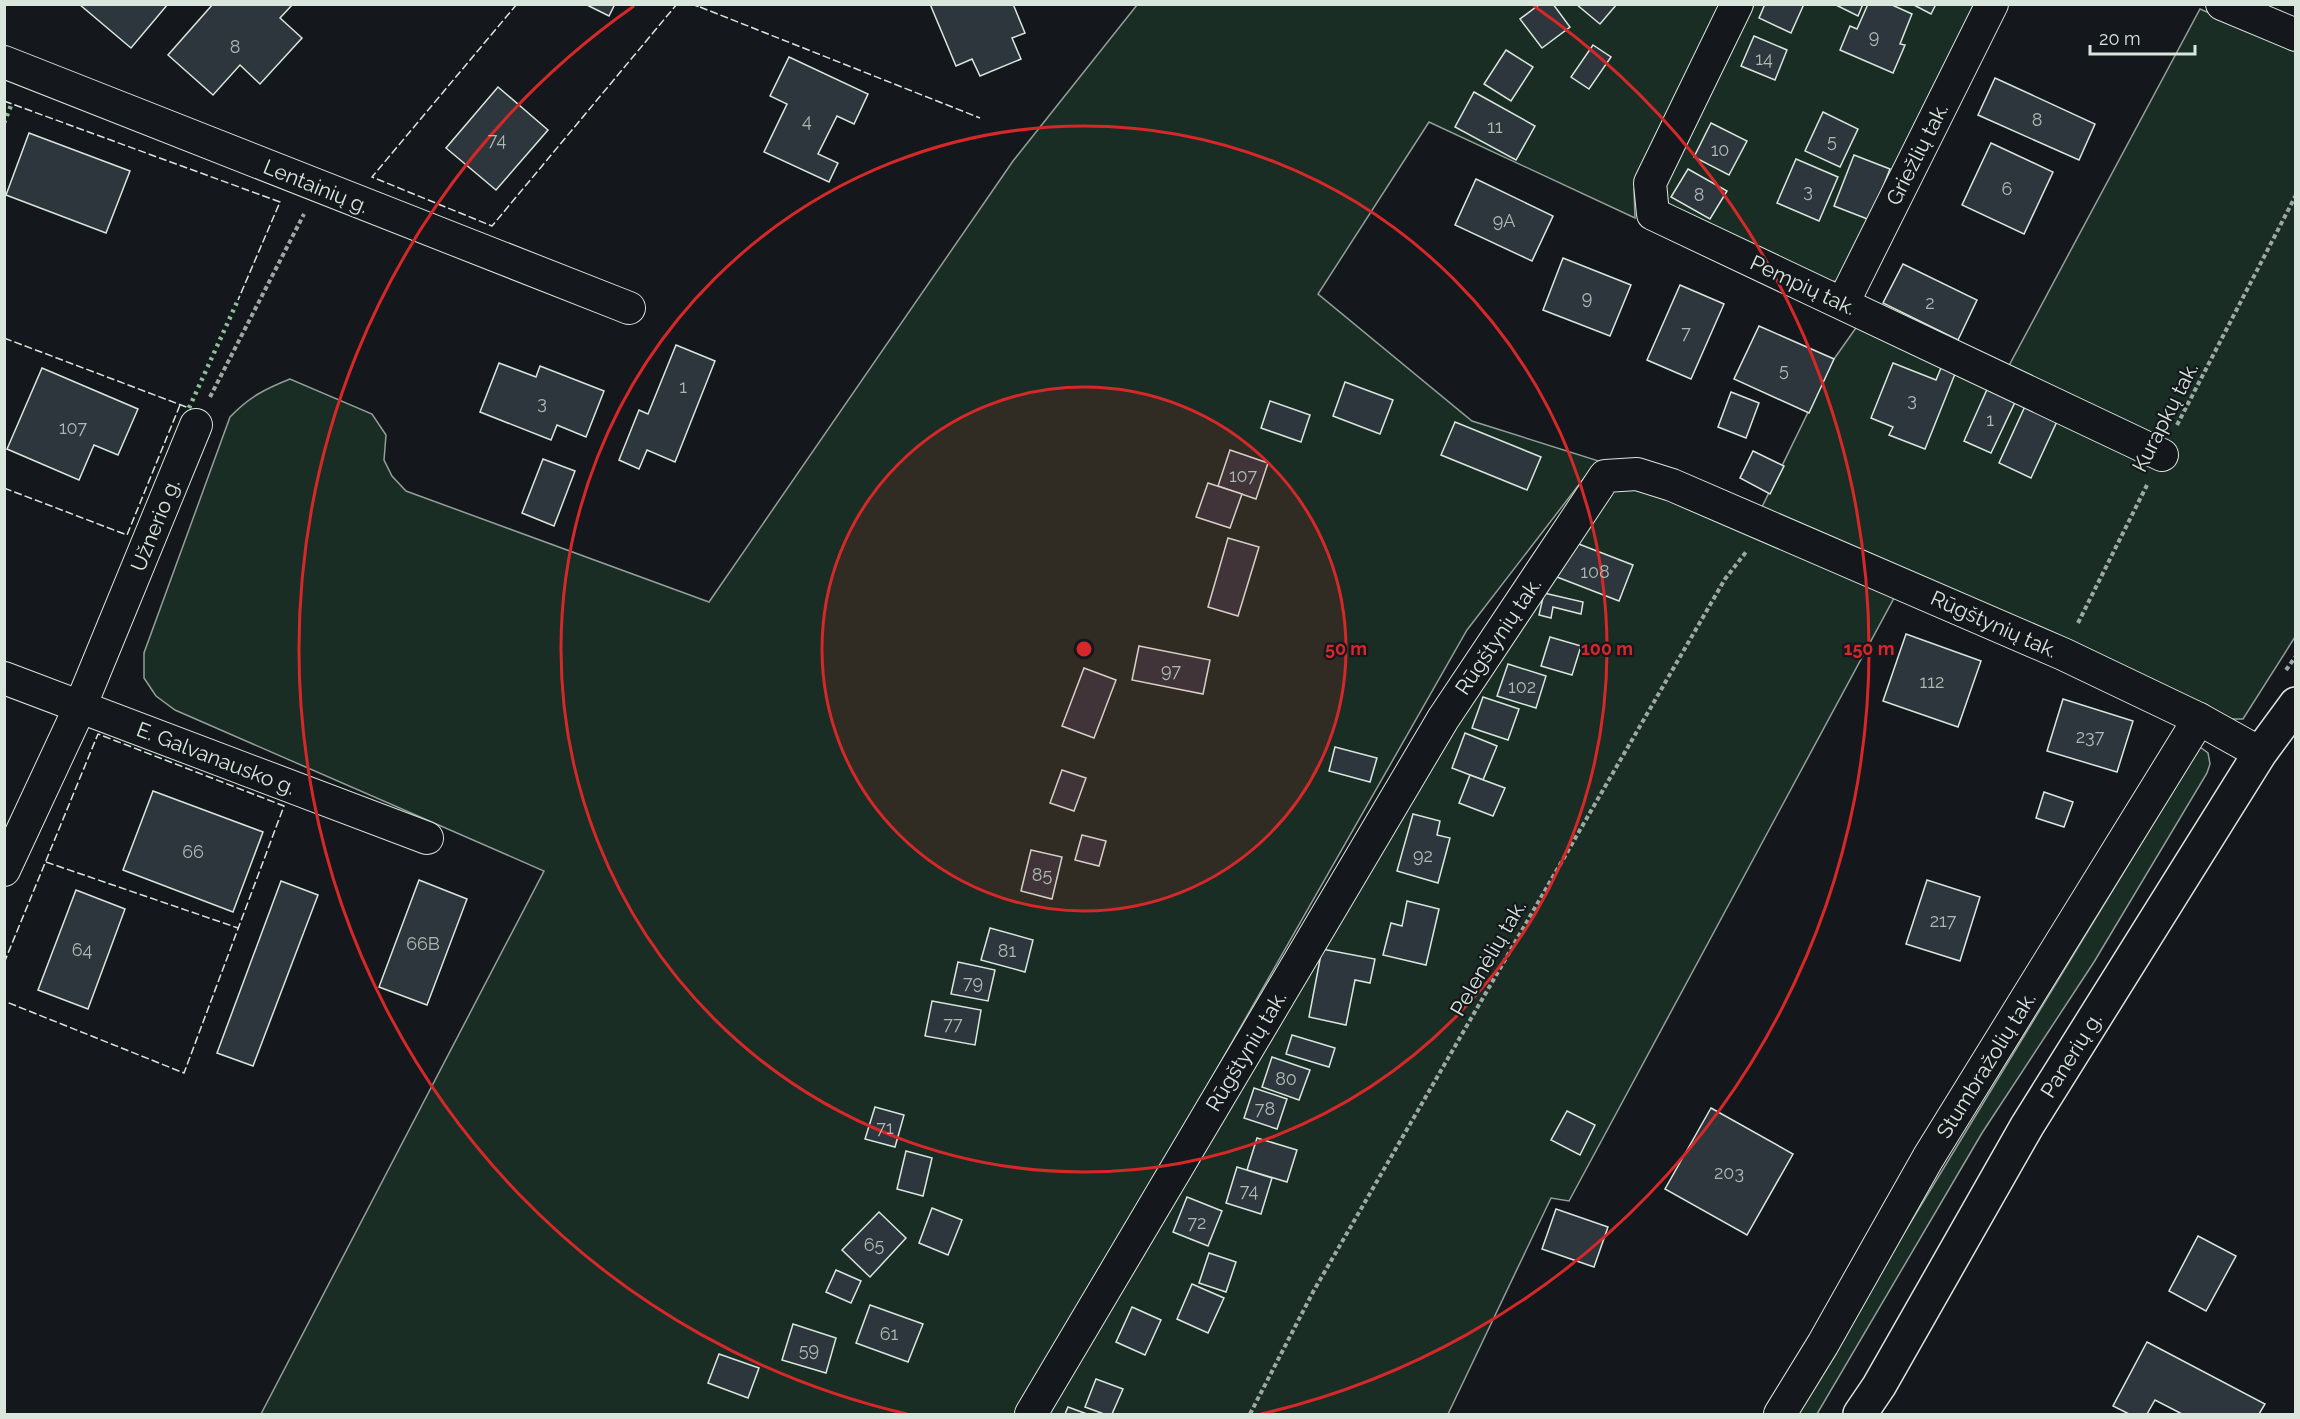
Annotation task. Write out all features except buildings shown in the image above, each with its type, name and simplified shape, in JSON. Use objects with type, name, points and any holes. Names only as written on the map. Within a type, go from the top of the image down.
[{"type":"main road","name":"Panerių g.","points":[[1860,1414],[1879,1386],[2027,1126],[2260,753],[2295,704]]},
{"type":"street","name":"Pempių tak.","points":[[1737,4],[1650,183],[1653,214],[2162,454]]},
{"type":"street","name":"Griežlių tak.","points":[[1843,303],[1992,4]]},
{"type":"street","points":[[2222,4],[2295,35]]},
{"type":"street","name":"Lentainių g.","points":[[4,62],[629,308]]},
{"type":"street","name":"Užnerio g.","points":[[4,870],[80,707],[196,425]]},
{"type":"street","name":"Rūgštynių tak.","points":[[1031,1414],[1443,720],[1605,476],[1637,474],[1672,485],[2063,654],[2199,719],[2260,753]]},
{"type":"street","name":"E. Galvanausko g.","points":[[4,678],[427,838]]},
{"type":"street","name":"Stumbražolių tak.","points":[[1780,1414],[1928,1158],[2199,719]]},
{"type":"path","points":[[196,425],[318,187]]},
{"type":"path","name":"Kurapkų tak.","points":[[2063,654],[2162,454],[2295,195]]},
{"type":"path","name":"Pelenėlių tak.","points":[[1250,1414],[1312,1292],[1725,579],[1767,526]]},
{"type":"green space","points":[[1137,5],[1724,5],[1634,189],[1635,218],[1429,122],[1318,294],[1472,421],[1605,463],[1591,469],[1467,630],[1020,1414],[261,1414],[544,871],[175,710],[156,696],[144,678],[144,653],[230,417],[258,394],[290,379],[372,414],[386,435],[384,460],[392,476],[406,491],[709,602],[1013,161]]},
{"type":"green space","points":[[1754,5],[1983,5],[1846,280],[1829,282],[1660,210],[1657,188]]},
{"type":"green space","points":[[2200,9],[2295,50],[2295,637],[2243,719],[2229,719],[1761,509],[1834,359],[1858,325],[1998,386]]},
{"type":"green space","points":[[1620,485],[1641,487],[1894,598],[1569,1201],[1551,1198],[1448,1414],[1047,1414],[1436,755],[1601,495]]},
{"type":"green space","points":[[2200,747],[2208,753],[2210,764],[2207,773],[2094,962],[1982,1133],[1817,1414],[1794,1414]]},
{"type":"hedge","points":[[4,123],[12,103]]},
{"type":"hedge","points":[[189,408],[238,300]]},
{"type":"fence","points":[[517,4],[372,177],[492,226],[677,4]]},
{"type":"fence","points":[[691,4],[700,7],[701,4]]},
{"type":"fence","points":[[700,7],[980,118]]},
{"type":"fence","points":[[4,101],[280,202],[238,300]]},
{"type":"fence","points":[[4,338],[189,408]]},
{"type":"fence","points":[[4,488],[127,535],[180,405]]},
{"type":"fence","points":[[4,963],[98,734],[284,806],[184,1073],[4,1001]]},
{"type":"fence","points":[[46,862],[238,928]]}]
